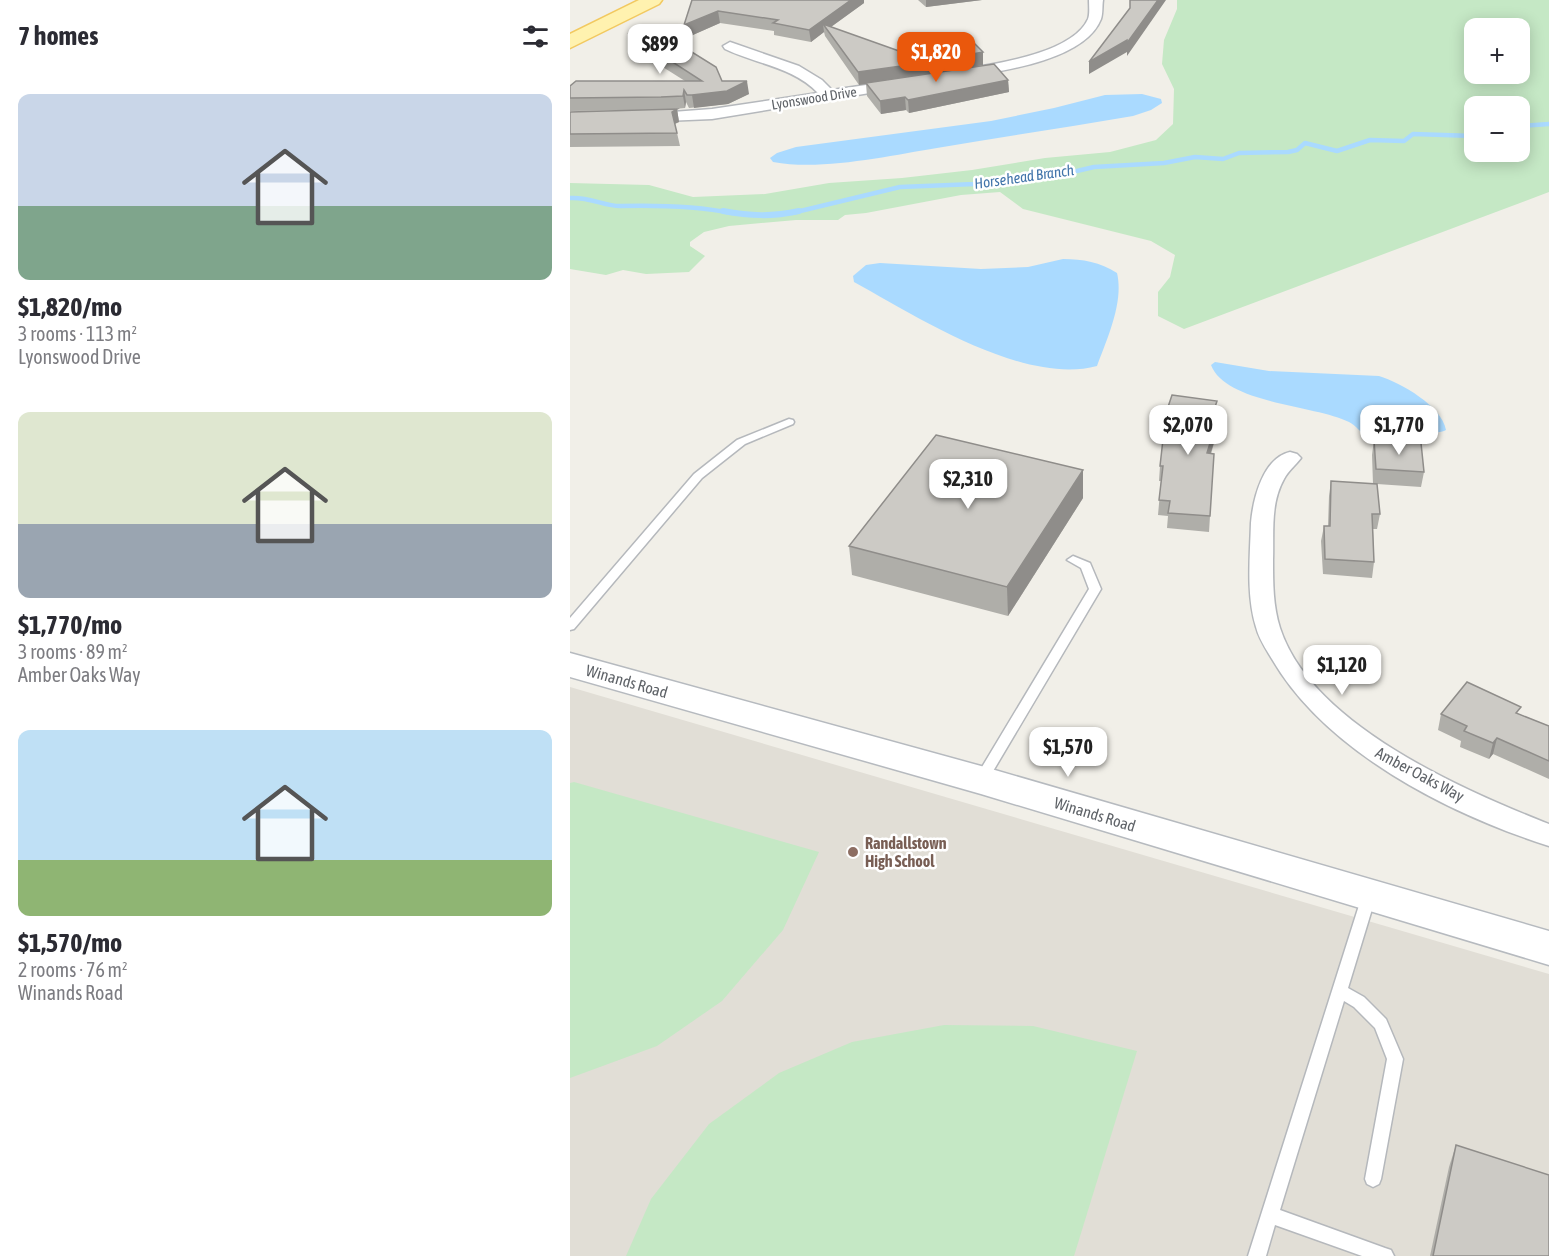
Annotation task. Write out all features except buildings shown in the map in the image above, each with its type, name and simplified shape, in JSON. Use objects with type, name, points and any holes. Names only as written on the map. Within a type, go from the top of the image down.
[{"type":"main road","points":[[570,30],[629,0]]},
{"type":"main road","points":[[570,42],[653,0]]},
{"type":"street","points":[[950,75],[1020,63],[1059,49],[1074,40],[1094,22],[1097,12],[1096,0]]},
{"type":"street","points":[[730,46],[802,72],[812,78],[828,95]]},
{"type":"street","name":"Lyonswood Drive","points":[[631,120],[712,114],[917,81]]},
{"type":"street","name":"Amber Oaks Way","points":[[1290,458],[1275,472],[1263,505],[1261,582],[1263,610],[1272,639],[1289,668],[1316,700],[1375,752],[1423,780],[1549,835]]},
{"type":"street","name":"Winands Road","points":[[570,665],[981,780],[1549,948]]},
{"type":"lane","points":[[570,626],[698,476],[741,442],[789,422]]},
{"type":"lane","points":[[981,780],[1095,589],[1086,566],[1073,560]]},
{"type":"lane","points":[[1257,1256],[1370,896]]},
{"type":"lane","points":[[1340,991],[1359,1002],[1381,1024],[1395,1059],[1373,1179]]},
{"type":"lane","points":[[1270,1215],[1385,1256]]},
{"type":"shaded area","name":"Randallstown High School","points":[[570,687],[1549,974],[1549,1256],[570,1256]]},
{"type":"green space","points":[[1177,0],[1549,0],[1549,192],[1184,329],[1158,316],[1158,292],[1170,277],[1175,255],[1151,241],[1023,209],[1000,192],[961,195],[845,215],[838,220],[796,220],[729,226],[704,232],[690,242],[690,246],[705,256],[689,272],[646,274],[623,270],[606,275],[570,269],[570,183],[649,185],[693,197],[765,194],[829,183],[902,178],[1045,158],[1110,152],[1156,140],[1173,124],[1174,89],[1162,64],[1164,40],[1177,9]]},
{"type":"green space","points":[[574,782],[819,852],[783,930],[722,1001],[657,1046],[570,1078],[570,783]]},
{"type":"green space","points":[[944,1025],[1033,1026],[1137,1051],[1074,1256],[626,1256],[651,1199],[709,1124],[779,1073],[852,1042]]},
{"type":"water","points":[[1142,94],[1161,99],[1162,103],[1151,110],[1133,116],[834,164],[792,164],[773,162],[770,158],[777,153],[796,147],[991,121],[1105,95]]},
{"type":"water","points":[[1063,259],[1091,262],[1117,273],[1119,284],[1116,308],[1097,366],[1068,370],[1037,366],[1004,357],[939,329],[854,282],[853,276],[866,265],[880,263],[981,269],[1028,267]]},
{"type":"water","points":[[1215,362],[1269,371],[1379,376],[1409,390],[1429,404],[1443,421],[1446,430],[1407,436],[1368,436],[1352,423],[1334,416],[1273,402],[1234,388],[1220,378],[1211,365]]},
{"type":"waterway","name":"Horsehead Branch","points":[[1530,125],[1549,124]]},
{"type":"waterway","name":"Horsehead Branch","points":[[792,213],[900,187],[975,184],[1017,177],[1064,174],[1094,167],[1164,163],[1195,157],[1223,159],[1239,153],[1288,152],[1297,150],[1305,143],[1337,151],[1370,140],[1404,141],[1413,134],[1464,136]]},
{"type":"waterway","name":"Horsehead Branch","points":[[570,198],[614,206],[676,207],[732,213]]},
{"type":"waterway","name":"Horsehead Branch","points":[[723,211],[761,215],[799,211]]},
{"type":"place","name":"Randallstown High School","points":[[853,852]]}]
